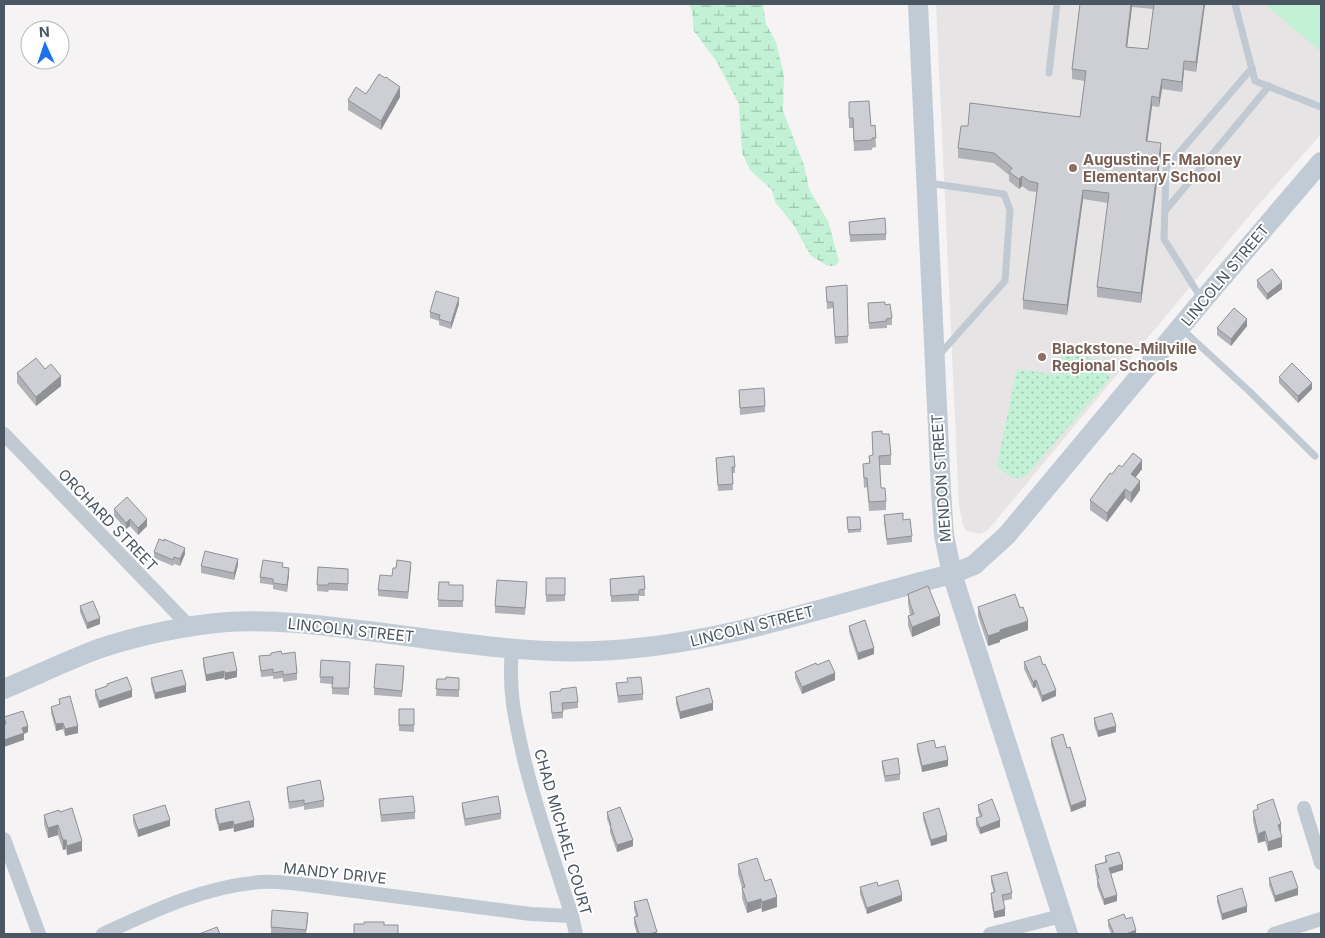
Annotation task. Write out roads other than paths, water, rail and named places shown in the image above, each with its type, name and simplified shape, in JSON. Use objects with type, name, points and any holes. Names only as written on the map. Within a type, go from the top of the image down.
[{"type":"main road","name":"MENDON STREET","points":[[918,4],[944,535],[952,574],[1064,925]]},
{"type":"main road","name":"LINCOLN STREET","points":[[4,689],[99,649],[190,627],[240,622],[304,623],[512,649],[607,651],[654,647],[716,637],[952,574],[974,565],[1007,535],[1180,327],[1321,162]]},
{"type":"street","name":"ORCHARD STREET","points":[[4,434],[190,627]]},
{"type":"street","name":"CHAD MICHAEL COURT","points":[[512,649],[510,672],[512,708],[535,802],[572,916],[576,934]]},
{"type":"street","points":[[1304,808],[1321,863]]},
{"type":"street","points":[[4,839],[39,934]]},
{"type":"street","name":"MANDY DRIVE","points":[[102,934],[191,896],[228,886],[262,882],[300,884],[531,914],[572,916]]},
{"type":"street","points":[[1274,934],[1321,919]]},
{"type":"street","points":[[990,934],[1064,925]]},
{"type":"lane","points":[[1049,73],[1057,4]]},
{"type":"lane","points":[[1236,4],[1255,81],[1321,107]]},
{"type":"lane","points":[[1203,300],[1164,239],[1166,168],[1252,68]]},
{"type":"lane","points":[[1165,211],[1269,86]]},
{"type":"lane","points":[[926,183],[1004,194],[1010,210],[1005,281],[934,361]]},
{"type":"lane","points":[[1180,327],[1315,456]]},
{"type":"place","name":"Augustine F. Maloney Elementary School","points":[[1073,168]]},
{"type":"place","name":"Blackstone-Millville Regional Schools","points":[[1042,357]]}]
